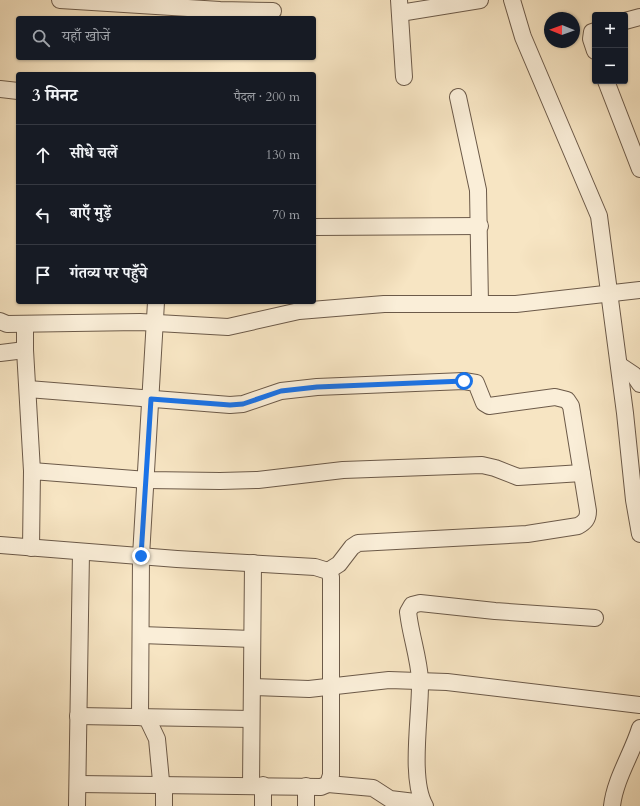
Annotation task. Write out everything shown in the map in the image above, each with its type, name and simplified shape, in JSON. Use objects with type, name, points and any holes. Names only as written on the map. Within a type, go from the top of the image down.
[{"type":"street","points":[[60,0],[162,3],[273,11]]},
{"type":"street","points":[[404,77],[399,7],[480,0]]},
{"type":"street","points":[[512,0],[523,37],[599,216],[619,364],[634,500],[639,525]]},
{"type":"street","points":[[628,20],[640,17]]},
{"type":"street","points":[[592,32],[592,42]]},
{"type":"street","points":[[607,84],[640,169]]},
{"type":"street","points":[[0,89],[16,91]]},
{"type":"street","points":[[458,97],[478,190],[480,226],[480,304]]},
{"type":"street","points":[[316,227],[480,226]]},
{"type":"street","points":[[0,321],[7,324],[156,323],[228,327],[299,311],[384,304],[516,304],[640,290]]},
{"type":"street","points":[[140,717],[141,556],[147,480],[156,304]]},
{"type":"street","points":[[25,324],[25,350],[32,471],[31,548]]},
{"type":"street","points":[[0,353],[25,350]]},
{"type":"street","points":[[619,364],[634,375],[640,384]]},
{"type":"street","points":[[0,545],[81,552],[315,567],[328,570],[339,564],[352,547],[358,543],[527,534],[578,526],[588,517],[571,406],[567,400],[555,397],[489,406],[484,403],[479,388],[476,384],[471,382],[317,387],[281,391],[243,404],[230,405],[28,389]]},
{"type":"street","points":[[32,471],[147,480],[258,480],[343,470],[482,465],[495,468],[518,477],[582,473]]},
{"type":"street","points":[[77,806],[81,552]]},
{"type":"street","points":[[253,563],[251,719],[257,786],[263,806]]},
{"type":"street","points":[[328,570],[331,577],[331,775],[328,784]]},
{"type":"street","points":[[424,806],[420,797],[417,759],[420,680],[408,612],[412,605],[420,604],[595,618]]},
{"type":"street","points":[[141,635],[252,639]]},
{"type":"street","points":[[252,687],[331,688],[389,680],[420,680],[640,705]]},
{"type":"street","points":[[78,716],[251,719]]},
{"type":"street","points":[[140,717],[148,718],[157,739],[161,781],[164,784],[164,806]]},
{"type":"street","points":[[612,806],[613,794],[635,746],[640,728]]},
{"type":"street","points":[[78,784],[257,786],[321,786],[328,784],[372,788],[390,799],[415,802],[424,806]]},
{"type":"street","points":[[306,786],[306,806]]},
{"type":"route","points":[[141,556],[151,399],[230,405],[243,404],[281,391],[317,387],[396,385],[464,381]]}]
